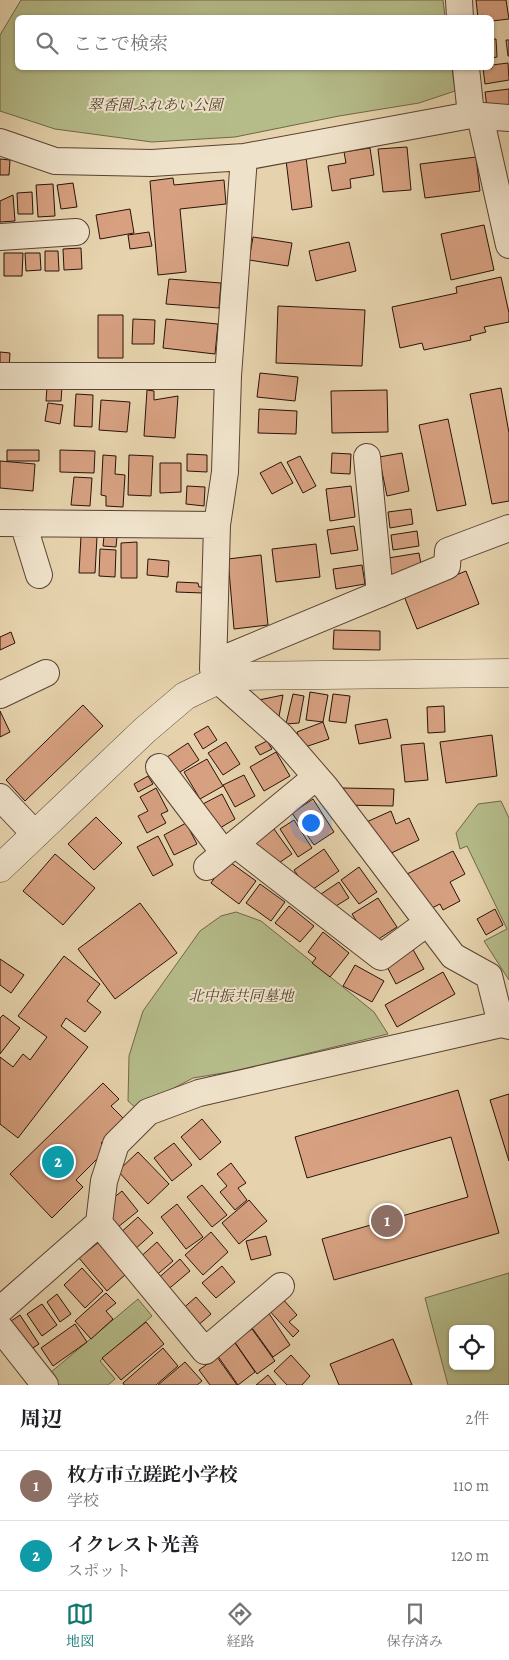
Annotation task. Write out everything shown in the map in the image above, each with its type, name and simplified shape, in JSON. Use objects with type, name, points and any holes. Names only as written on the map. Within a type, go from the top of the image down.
[{"type":"street","points":[[458,0],[460,15]]},
{"type":"street","points":[[466,70],[476,116],[509,246]]},
{"type":"street","points":[[0,142],[55,161],[152,163],[244,157],[476,116],[509,118]]},
{"type":"street","points":[[0,1310],[99,1223],[104,1181],[116,1144],[148,1112],[199,1093],[505,1025],[489,976],[453,956],[316,777],[281,736],[215,674],[217,525],[225,472],[228,376],[244,157]]},
{"type":"street","points":[[0,237],[76,232]]},
{"type":"street","points":[[0,376],[228,376]]},
{"type":"street","points":[[367,457],[380,594]]},
{"type":"street","points":[[38,575],[12,523],[217,525]]},
{"type":"street","points":[[0,868],[145,730],[185,696],[215,674],[228,657],[447,566],[448,551],[509,528]]},
{"type":"street","points":[[16,695],[46,673]]},
{"type":"street","points":[[215,674],[237,676],[509,673]]},
{"type":"street","points":[[159,767],[222,855],[381,957],[426,923]]},
{"type":"street","points":[[222,855],[316,777]]},
{"type":"street","points":[[0,797],[36,834]]},
{"type":"street","points":[[99,1223],[205,1350],[281,1286]]},
{"type":"street","points":[[0,1328],[45,1385]]},
{"type":"green space","name":"翠香園ふれあい公園","points":[[21,0],[443,0],[445,15],[15,15],[15,70],[452,70],[455,91],[419,103],[339,116],[235,137],[152,142],[55,129],[0,111],[0,35]]},
{"type":"green space","points":[[501,801],[509,818],[509,980],[484,941],[507,929],[467,846],[460,849],[456,833],[478,804]]},
{"type":"green space","name":"北中振共同墓地","points":[[236,912],[261,921],[374,1012],[388,1034],[235,1071],[193,1078],[136,1108],[128,1101],[129,1056],[143,1011],[200,931],[221,916]]},
{"type":"green space","points":[[509,1273],[509,1385],[448,1385],[425,1298]]},
{"type":"green space","points":[[138,1299],[152,1316],[100,1361],[115,1379],[108,1385],[50,1385],[44,1378]]},
{"type":"building","points":[[476,0],[506,0],[509,19],[494,21],[494,15],[478,15]]},
{"type":"building","points":[[494,39],[496,39],[497,57],[494,58]]},
{"type":"building","points":[[506,40],[509,40],[509,56],[508,56]]},
{"type":"building","points":[[508,63],[509,80],[485,84],[483,70],[494,70],[494,65]]},
{"type":"building","points":[[509,89],[509,105],[487,107],[485,92]]},
{"type":"building","points":[[407,147],[411,190],[383,192],[378,149]]},
{"type":"building","points":[[370,148],[374,175],[350,179],[351,188],[332,191],[328,166],[346,163],[344,152]]},
{"type":"building","points":[[306,157],[312,207],[292,210],[286,160]]},
{"type":"building","points":[[476,157],[480,191],[425,198],[420,164]]},
{"type":"building","points":[[0,159],[10,160],[9,175],[0,175]]},
{"type":"building","points":[[173,178],[174,185],[224,180],[226,204],[180,209],[186,272],[158,275],[150,181]]},
{"type":"building","points":[[73,183],[77,207],[61,209],[57,185]]},
{"type":"building","points":[[53,184],[55,216],[38,217],[36,185]]},
{"type":"building","points":[[32,192],[33,214],[18,214],[17,193]]},
{"type":"building","points":[[13,195],[15,221],[0,222],[0,201]]},
{"type":"building","points":[[130,209],[134,233],[100,239],[96,215]]},
{"type":"building","points":[[484,225],[494,270],[451,280],[441,234]]},
{"type":"building","points":[[149,232],[152,246],[130,249],[128,235]]},
{"type":"building","points":[[253,237],[292,243],[288,266],[249,260]]},
{"type":"building","points":[[349,242],[356,271],[316,281],[309,251]]},
{"type":"building","points":[[81,248],[82,269],[64,270],[63,249]]},
{"type":"building","points":[[45,251],[58,251],[59,271],[45,271]]},
{"type":"building","points":[[4,253],[23,253],[22,276],[4,276]]},
{"type":"building","points":[[25,253],[40,253],[41,270],[26,271]]},
{"type":"building","points":[[501,277],[509,313],[509,322],[484,327],[486,332],[470,336],[471,340],[424,350],[422,343],[400,348],[392,307],[457,293],[456,287]]},
{"type":"building","points":[[169,279],[221,283],[219,308],[166,304]]},
{"type":"building","points":[[278,306],[365,310],[362,366],[276,363]]},
{"type":"building","points":[[98,315],[123,315],[123,358],[98,358]]},
{"type":"building","points":[[133,319],[155,320],[154,344],[132,344]]},
{"type":"building","points":[[166,319],[218,324],[215,354],[163,348]]},
{"type":"building","points":[[0,352],[10,353],[9,369],[0,368]]},
{"type":"building","points":[[260,373],[298,377],[295,401],[257,397]]},
{"type":"building","points":[[47,387],[62,387],[61,401],[46,401]]},
{"type":"building","points":[[501,388],[509,433],[509,501],[492,504],[470,394]]},
{"type":"building","points":[[147,390],[154,391],[154,400],[178,396],[175,438],[144,436]]},
{"type":"building","points":[[387,390],[388,432],[332,433],[331,391]]},
{"type":"building","points":[[76,394],[93,395],[92,427],[74,426]]},
{"type":"building","points":[[101,400],[130,402],[127,432],[99,430]]},
{"type":"building","points":[[48,403],[63,405],[60,424],[45,421]]},
{"type":"building","points":[[259,409],[297,411],[296,434],[258,433]]},
{"type":"building","points":[[448,419],[466,505],[437,511],[419,425]]},
{"type":"building","points":[[7,450],[39,450],[39,461],[7,461]]},
{"type":"building","points":[[60,450],[95,451],[94,473],[60,472]]},
{"type":"building","points":[[332,453],[351,454],[350,474],[331,473]]},
{"type":"building","points":[[402,453],[409,491],[387,496],[379,457]]},
{"type":"building","points":[[187,454],[207,455],[207,472],[187,471]]},
{"type":"building","points":[[103,455],[116,456],[115,474],[125,475],[123,507],[106,506],[106,496],[101,495]]},
{"type":"building","points":[[129,455],[153,456],[151,496],[128,495]]},
{"type":"building","points":[[300,456],[316,486],[303,493],[287,462]]},
{"type":"building","points":[[0,461],[35,464],[33,491],[0,488]]},
{"type":"building","points":[[281,462],[293,483],[272,494],[260,473]]},
{"type":"building","points":[[160,463],[181,463],[181,492],[160,493]]},
{"type":"building","points":[[74,477],[92,478],[90,506],[71,505]]},
{"type":"building","points":[[187,486],[205,487],[204,506],[186,504]]},
{"type":"building","points":[[351,486],[355,517],[330,521],[326,489]]},
{"type":"building","points":[[411,509],[413,524],[390,528],[388,512]]},
{"type":"building","points":[[354,526],[358,550],[331,554],[327,530]]},
{"type":"building","points":[[417,531],[419,546],[393,550],[391,535]]},
{"type":"building","points":[[81,536],[97,537],[95,573],[79,573]]},
{"type":"building","points":[[104,536],[117,537],[116,547],[103,546]]},
{"type":"building","points":[[137,542],[137,578],[121,578],[121,543]]},
{"type":"building","points":[[316,544],[320,577],[276,582],[272,549]]},
{"type":"building","points":[[100,549],[116,550],[115,577],[99,576]]},
{"type":"building","points":[[419,553],[422,570],[391,575],[388,558]]},
{"type":"building","points":[[261,555],[268,625],[234,629],[228,559]]},
{"type":"building","points":[[148,559],[169,561],[168,577],[147,575]]},
{"type":"building","points":[[362,565],[365,584],[336,589],[333,569]]},
{"type":"building","points":[[466,571],[479,604],[417,629],[404,596]]},
{"type":"building","points":[[177,582],[198,583],[199,587],[203,587],[203,593],[176,592]]},
{"type":"building","points":[[334,630],[380,631],[380,650],[333,649]]},
{"type":"building","points":[[11,632],[15,643],[0,650],[0,637]]},
{"type":"building","points":[[310,692],[328,695],[323,722],[306,720]]},
{"type":"building","points":[[293,694],[304,696],[299,723],[286,724]]},
{"type":"building","points":[[333,694],[350,696],[346,723],[329,721]]},
{"type":"building","points":[[283,695],[278,722],[249,702]]},
{"type":"building","points":[[83,705],[103,726],[25,801],[6,780]]},
{"type":"building","points":[[444,706],[445,732],[428,733],[427,707]]},
{"type":"building","points":[[0,711],[10,732],[0,737]]},
{"type":"building","points":[[387,719],[391,738],[359,744],[355,725]]},
{"type":"building","points":[[323,722],[329,739],[302,748],[297,732]]},
{"type":"building","points":[[208,726],[217,740],[203,749],[194,734]]},
{"type":"building","points":[[492,735],[497,776],[446,783],[440,742]]},
{"type":"building","points":[[267,741],[272,749],[260,755],[255,747]]},
{"type":"building","points":[[226,742],[240,764],[223,775],[208,753]]},
{"type":"building","points":[[188,743],[199,760],[177,774],[167,757]]},
{"type":"building","points":[[424,743],[428,780],[405,782],[401,745]]},
{"type":"building","points":[[276,752],[290,776],[264,791],[250,767]]},
{"type":"building","points":[[207,759],[223,786],[200,799],[184,772]]},
{"type":"building","points":[[244,775],[255,796],[235,807],[223,785]]},
{"type":"building","points":[[148,776],[153,784],[138,792],[134,784]]},
{"type":"building","points":[[156,788],[168,811],[161,814],[166,823],[147,833],[138,816],[148,811],[140,797]]},
{"type":"building","points":[[343,788],[394,789],[393,806],[343,805]]},
{"type":"building","points":[[222,794],[235,819],[215,831],[201,805]]},
{"type":"building","points":[[313,799],[334,832],[314,845],[292,813]]},
{"type":"building","points":[[391,811],[396,824],[409,818],[419,840],[385,856],[362,824]]},
{"type":"building","points":[[96,817],[122,843],[94,870],[68,844]]},
{"type":"building","points":[[294,820],[312,848],[298,857],[280,829]]},
{"type":"building","points":[[186,823],[197,844],[174,855],[164,835]]},
{"type":"building","points":[[274,829],[292,854],[273,867],[255,842]]},
{"type":"building","points":[[158,836],[173,865],[153,876],[137,847]]},
{"type":"building","points":[[324,849],[339,871],[309,892],[294,870]]},
{"type":"building","points":[[453,851],[465,874],[450,882],[460,901],[443,910],[440,904],[420,914],[401,877]]},
{"type":"building","points":[[55,854],[95,888],[63,925],[23,891]]},
{"type":"building","points":[[227,860],[256,881],[239,904],[211,883]]},
{"type":"building","points":[[359,867],[377,892],[359,904],[341,880]]},
{"type":"building","points":[[339,882],[349,898],[331,909],[321,894]]},
{"type":"building","points":[[260,884],[285,902],[271,921],[246,903]]},
{"type":"building","points":[[378,898],[397,927],[371,944],[352,914]]},
{"type":"building","points":[[140,903],[177,953],[115,999],[78,949]]},
{"type":"building","points":[[289,906],[314,926],[300,942],[275,923]]},
{"type":"building","points":[[495,909],[503,925],[486,935],[477,919]]},
{"type":"building","points":[[323,932],[349,953],[330,977],[312,963],[316,958],[308,952]]},
{"type":"building","points":[[411,946],[424,969],[396,984],[384,961]]},
{"type":"building","points":[[64,956],[100,984],[87,1001],[101,1012],[85,1032],[66,1018],[61,1026],[88,1047],[18,1138],[0,1124],[0,1057],[13,1067],[23,1054],[30,1060],[47,1037],[18,1016]]},
{"type":"building","points":[[0,959],[24,975],[11,993],[0,985]]},
{"type":"building","points":[[355,965],[384,981],[372,1002],[343,986]]},
{"type":"building","points":[[443,972],[455,994],[397,1027],[385,1005]]},
{"type":"building","points":[[3,1015],[20,1028],[0,1054],[0,1018]]},
{"type":"building","points":[[103,1083],[119,1099],[111,1106],[125,1120],[101,1143],[107,1149],[76,1180],[83,1187],[52,1218],[10,1174]]},
{"type":"building","points":[[458,1090],[499,1233],[334,1280],[322,1239],[468,1197],[451,1137],[307,1178],[295,1137]]},
{"type":"building","points":[[509,1094],[509,1161],[490,1100]]},
{"type":"building","points":[[202,1119],[221,1142],[200,1160],[181,1137]]},
{"type":"building","points":[[174,1143],[192,1165],[172,1181],[154,1158]]},
{"type":"building","points":[[138,1152],[169,1184],[148,1204],[118,1171]]},
{"type":"building","points":[[231,1163],[246,1183],[238,1188],[247,1200],[235,1210],[220,1192],[227,1186],[217,1174]]},
{"type":"building","points":[[202,1185],[227,1215],[212,1227],[187,1197]]},
{"type":"building","points":[[122,1191],[138,1211],[118,1227],[102,1207]]},
{"type":"building","points":[[249,1200],[267,1221],[239,1244],[222,1223]]},
{"type":"building","points":[[177,1204],[203,1237],[186,1249],[161,1217]]},
{"type":"building","points":[[138,1217],[153,1233],[134,1250],[119,1234]]},
{"type":"building","points":[[211,1232],[228,1252],[203,1275],[185,1255]]},
{"type":"building","points":[[266,1236],[271,1255],[251,1260],[246,1241]]},
{"type":"building","points":[[99,1242],[126,1274],[107,1291],[79,1258]]},
{"type":"building","points":[[157,1242],[173,1261],[153,1278],[137,1260]]},
{"type":"building","points":[[180,1259],[190,1271],[165,1292],[155,1281]]},
{"type":"building","points":[[222,1266],[235,1282],[216,1298],[202,1283]]},
{"type":"building","points":[[82,1268],[103,1291],[85,1308],[64,1285]]},
{"type":"building","points":[[106,1293],[116,1303],[106,1311],[113,1319],[91,1339],[75,1321]]},
{"type":"building","points":[[57,1294],[71,1314],[60,1322],[47,1302]]},
{"type":"building","points":[[196,1297],[211,1314],[195,1328],[180,1311]]},
{"type":"building","points":[[281,1297],[297,1315],[289,1322],[299,1331],[293,1337],[268,1309]]},
{"type":"building","points":[[42,1304],[57,1325],[42,1336],[27,1314]]},
{"type":"building","points":[[268,1312],[290,1345],[273,1357],[250,1325]]},
{"type":"building","points":[[20,1315],[39,1344],[25,1353],[5,1325]]},
{"type":"building","points":[[146,1322],[164,1344],[121,1380],[102,1358]]},
{"type":"building","points":[[75,1324],[87,1342],[53,1366],[41,1348]]},
{"type":"building","points":[[252,1329],[275,1361],[257,1374],[234,1341]]},
{"type":"building","points":[[393,1339],[412,1385],[339,1385],[330,1364]]},
{"type":"building","points":[[233,1340],[255,1372],[238,1385],[215,1352]]},
{"type":"building","points":[[163,1348],[178,1366],[156,1385],[124,1385],[123,1383]]},
{"type":"building","points":[[291,1355],[310,1376],[302,1385],[287,1385],[274,1371]]},
{"type":"building","points":[[217,1357],[237,1385],[210,1385],[199,1370]]},
{"type":"building","points":[[185,1362],[202,1381],[197,1385],[158,1385]]},
{"type":"building","points":[[268,1375],[276,1385],[256,1385]]},
{"type":"place","name":"イクレスト光善","points":[[58,1162]]},
{"type":"place","name":"枚方市立蹉跎小学校","points":[[387,1221]]}]
